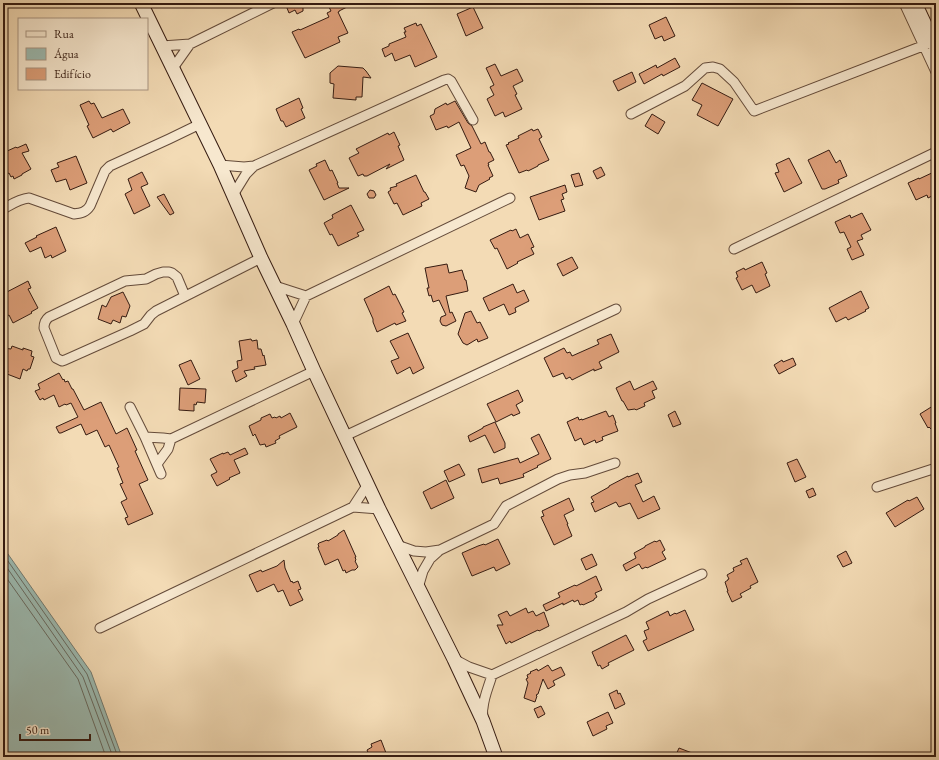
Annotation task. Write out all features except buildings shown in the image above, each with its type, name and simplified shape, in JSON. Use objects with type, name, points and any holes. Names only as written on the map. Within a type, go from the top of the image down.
[{"type":"street","points":[[141,3],[220,164],[261,258],[379,509],[483,721],[496,757]]},
{"type":"street","points":[[162,46],[190,44],[273,3]]},
{"type":"street","points":[[904,3],[931,45]]},
{"type":"street","points":[[915,3],[931,45],[936,72]]},
{"type":"street","points":[[174,68],[190,44]]},
{"type":"street","points":[[631,114],[685,86],[705,68],[713,67],[720,69],[734,82],[754,111],[931,45]]},
{"type":"street","points":[[220,164],[244,167],[254,166],[448,79],[451,81],[473,120]]},
{"type":"street","points":[[3,209],[22,198],[29,198],[74,214],[82,213],[90,206],[105,171],[110,166],[200,124]]},
{"type":"street","points":[[734,249],[936,152]]},
{"type":"street","points":[[234,195],[246,174],[254,166]]},
{"type":"street","points":[[293,324],[306,296],[510,198]]},
{"type":"street","points":[[186,296],[177,277],[172,273],[168,272],[156,274],[146,279],[125,281],[49,317],[44,324],[44,328],[56,358],[62,361],[144,324],[156,311],[186,296],[261,258]]},
{"type":"street","points":[[275,286],[306,296]]},
{"type":"street","points":[[345,436],[616,309]]},
{"type":"street","points":[[145,437],[171,440],[314,371]]},
{"type":"street","points":[[130,407],[161,474]]},
{"type":"street","points":[[157,464],[168,448],[171,440]]},
{"type":"street","points":[[418,588],[423,571],[430,559],[440,550],[494,524],[506,506],[558,479],[570,475],[585,473],[615,462]]},
{"type":"street","points":[[877,487],[936,468]]},
{"type":"street","points":[[353,507],[368,484]]},
{"type":"street","points":[[100,628],[353,507],[379,509]]},
{"type":"street","points":[[397,545],[414,551],[426,552],[440,550]]},
{"type":"street","points":[[454,660],[492,675],[626,612],[648,599],[702,574]]},
{"type":"street","points":[[483,721],[482,708],[492,675]]},
{"type":"water","points":[[3,547],[91,672],[122,757],[3,757]]}]
